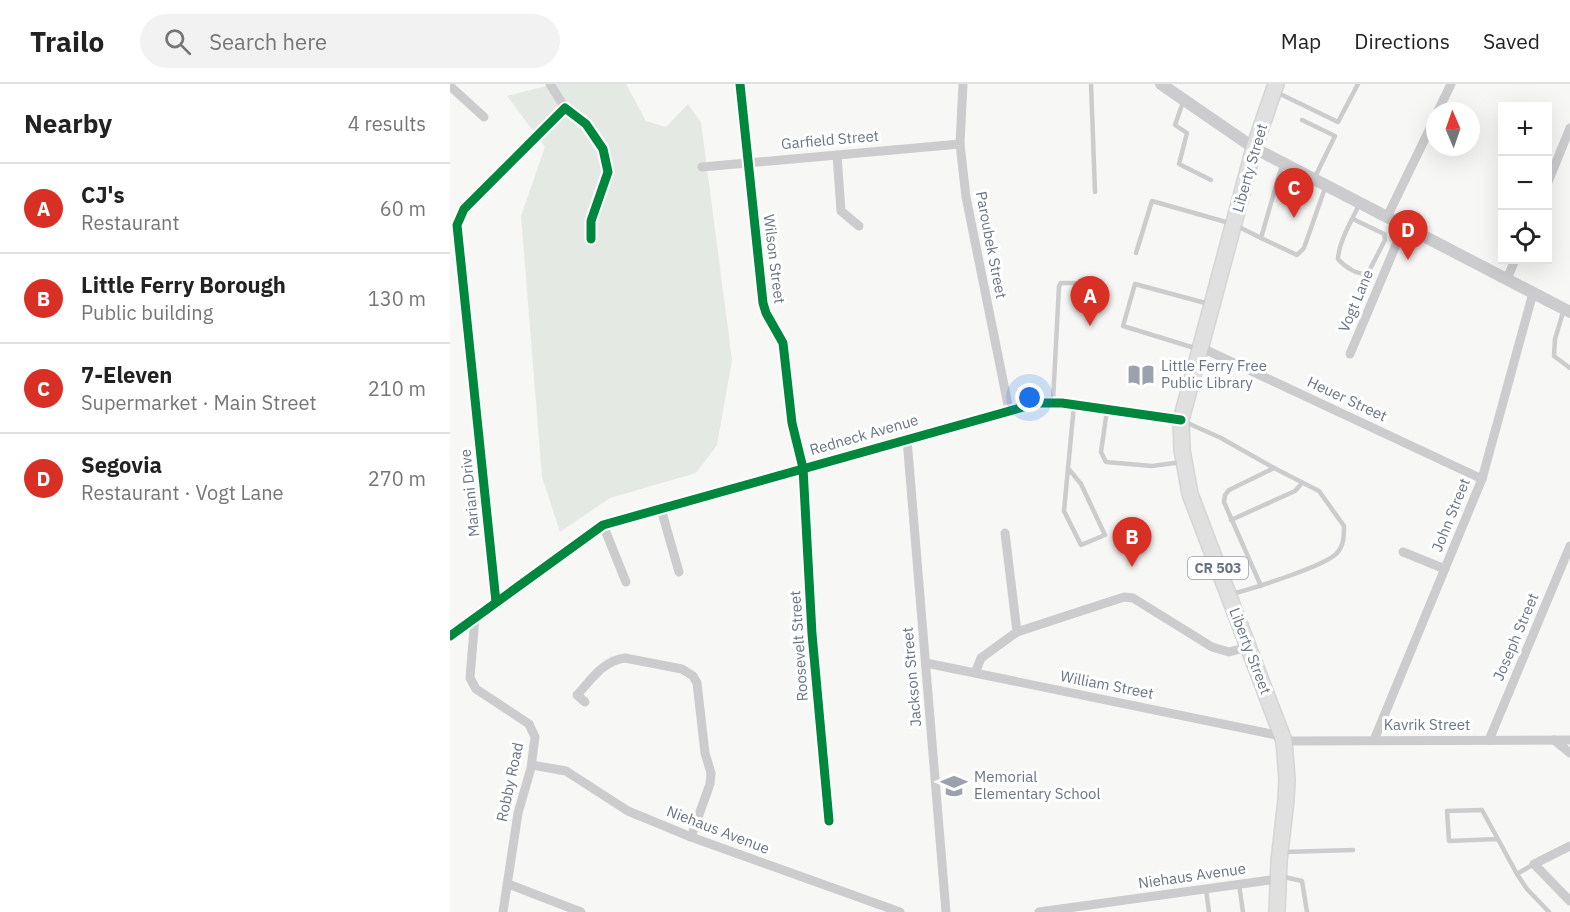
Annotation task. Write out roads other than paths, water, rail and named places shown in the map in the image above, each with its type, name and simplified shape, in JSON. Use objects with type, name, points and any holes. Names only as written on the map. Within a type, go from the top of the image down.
[{"type":"main road","name":"Liberty Street","points":[[1275,87],[1254,148],[1181,420],[1183,462],[1190,494],[1283,738],[1287,779],[1277,912]]},
{"type":"street","points":[[550,84],[565,108],[586,124],[603,149],[608,172],[591,221],[591,239]]},
{"type":"street","name":"Wilson Street","points":[[740,84],[762,303],[783,343],[792,423],[803,468]]},
{"type":"street","name":"Paroubek Street","points":[[963,84],[960,144],[966,197],[1009,410]]},
{"type":"street","points":[[1442,102],[1451,84]]},
{"type":"street","points":[[450,86],[484,117]]},
{"type":"street","points":[[1167,86],[1254,148],[1567,310]]},
{"type":"street","name":"Mariani Drive","points":[[496,602],[457,225],[464,208],[565,108]]},
{"type":"street","points":[[1552,172],[1570,128]]},
{"type":"street","points":[[1387,217],[1426,137]]},
{"type":"street","name":"Garfield Street","points":[[702,167],[960,144]]},
{"type":"street","points":[[837,155],[841,211],[859,226]]},
{"type":"street","name":"Vogt Lane","points":[[1350,354],[1404,226]]},
{"type":"street","points":[[1507,279],[1513,264]]},
{"type":"street","name":"John Street","points":[[1374,740],[1482,479],[1533,293]]},
{"type":"street","name":"Heuer Street","points":[[1200,348],[1482,479]]},
{"type":"street","name":"Redneck Avenue","points":[[450,636],[603,525],[1009,410],[1038,404],[1074,405],[1181,420]]},
{"type":"street","name":"Jackson Street","points":[[907,439],[946,912]]},
{"type":"street","name":"Roosevelt Street","points":[[803,468],[812,634],[829,821]]},
{"type":"street","points":[[661,508],[679,572]]},
{"type":"street","points":[[603,525],[626,582]]},
{"type":"street","points":[[1005,533],[1017,632]]},
{"type":"street","name":"Joseph Street","points":[[1489,740],[1570,546]]},
{"type":"street","points":[[1403,552],[1445,569]]},
{"type":"street","points":[[975,673],[981,658],[1017,632],[1124,597],[1133,598],[1212,647],[1229,652],[1248,647]]},
{"type":"street","name":"Robby Road","points":[[475,617],[470,678],[472,684],[529,724],[535,737],[532,765],[518,813],[504,912]]},
{"type":"street","points":[[585,702],[577,694],[608,662],[616,658],[682,669],[693,676],[697,683],[705,753],[711,773],[710,784],[691,837]]},
{"type":"street","name":"William Street","points":[[926,663],[1283,738]]},
{"type":"street","name":"Kavrik Street","points":[[1283,738],[1570,740]]},
{"type":"street","points":[[1554,740],[1570,753]]},
{"type":"street","name":"Niehaus Avenue","points":[[532,765],[566,771],[628,811],[691,837],[900,912]]},
{"type":"street","points":[[1570,846],[1534,864],[1570,901]]},
{"type":"street","name":"Niehaus Avenue","points":[[1039,912],[1076,909],[1278,877]]},
{"type":"street","points":[[508,884],[581,912]]},
{"type":"lane","points":[[1091,84],[1095,192]]},
{"type":"lane","points":[[1275,87],[1338,122],[1358,84]]},
{"type":"lane","points":[[1184,100],[1175,125],[1187,133],[1179,164],[1211,180]]},
{"type":"lane","points":[[1136,253],[1152,201],[1233,224],[1297,255],[1304,248],[1320,183],[1335,136],[1302,120]]},
{"type":"lane","points":[[1261,238],[1283,163]]},
{"type":"lane","points":[[1353,219],[1384,234],[1385,240],[1368,273],[1364,274],[1343,265],[1338,260],[1338,253],[1360,203]]},
{"type":"lane","points":[[1053,403],[1059,286],[1061,283],[1091,283]]},
{"type":"lane","points":[[1200,348],[1124,326],[1135,284],[1212,304]]},
{"type":"lane","points":[[1567,310],[1555,339],[1554,356],[1570,368]]},
{"type":"lane","points":[[1068,468],[1082,484],[1105,535],[1081,545],[1064,511],[1068,468],[1074,405]]},
{"type":"lane","points":[[1107,410],[1101,452],[1106,462],[1152,466],[1183,462]]},
{"type":"lane","points":[[1181,420],[1221,438],[1319,491],[1344,526],[1342,544],[1332,558],[1261,586],[1228,595]]},
{"type":"lane","points":[[1261,586],[1224,502],[1229,490],[1274,468]]},
{"type":"lane","points":[[1231,520],[1295,491],[1302,483]]},
{"type":"lane","points":[[1498,839],[1449,841],[1447,811],[1482,810],[1498,839],[1517,874],[1549,912]]},
{"type":"lane","points":[[1280,852],[1353,850]]},
{"type":"lane","points":[[1517,874],[1534,864]]},
{"type":"lane","points":[[1278,877],[1302,881],[1307,912]]},
{"type":"lane","points":[[1239,884],[1243,912]]},
{"type":"lane","points":[[1206,889],[1209,912]]},
{"type":"place","name":"7-Eleven","points":[[1294,218]]},
{"type":"place","name":"Segovia","points":[[1408,260]]},
{"type":"place","name":"CJ's","points":[[1090,326]]},
{"type":"place","name":"Little Ferry Free Public Library","points":[[1141,375]]},
{"type":"place","name":"Little Ferry Borough","points":[[1132,567]]},
{"type":"place","name":"Memorial Elementary School","points":[[954,786]]}]
